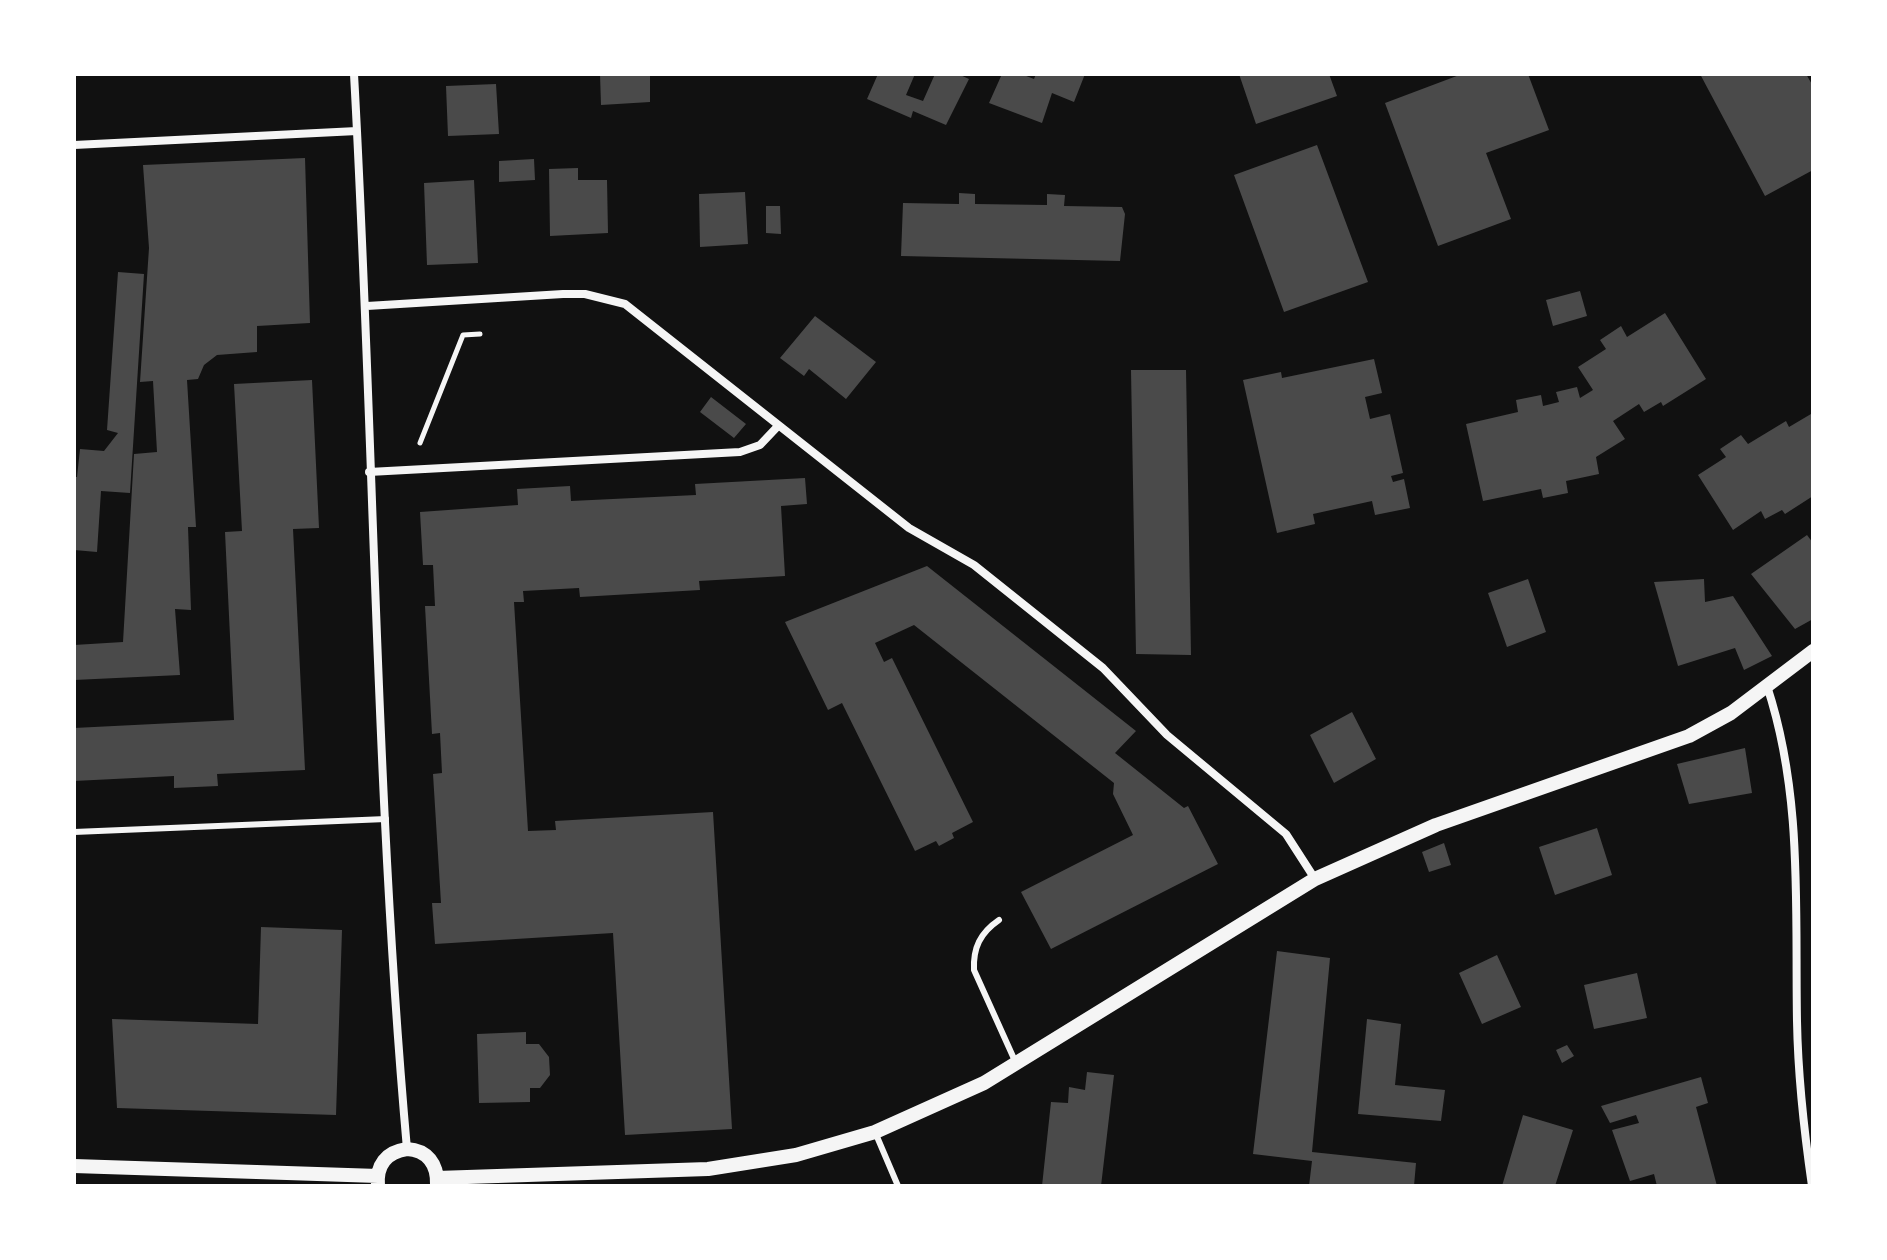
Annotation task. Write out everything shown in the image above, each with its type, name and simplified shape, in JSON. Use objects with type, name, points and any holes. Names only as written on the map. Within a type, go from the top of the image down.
[{"type":"street","points":[[354,74],[367,306],[369,472],[407,1149]]},
{"type":"street","points":[[74,145],[357,131]]},
{"type":"street","points":[[367,306],[585,294],[625,304],[909,528],[974,565],[1103,668],[1167,735],[1286,834],[1315,879]]},
{"type":"street","points":[[369,472],[740,452],[760,445],[778,426]]},
{"type":"street","points":[[74,1166],[378,1181],[381,1164],[389,1155],[407,1149],[428,1157],[437,1182],[723,1167],[796,1155],[875,1132],[951,1100],[1017,1064],[1315,879],[1436,825],[1689,736],[1731,713],[1813,651]]},
{"type":"street","points":[[1767,686],[1782,738],[1793,802],[1798,1063],[1812,1186]]},
{"type":"street","points":[[487,1186],[504,1178]]},
{"type":"lane","points":[[74,832],[387,819]]},
{"type":"lane","points":[[999,920],[981,936],[976,946],[974,970],[1017,1064]]},
{"type":"lane","points":[[875,1132],[898,1186]]},
{"type":"path","points":[[420,443],[463,335],[480,334]]},
{"type":"building","points":[[600,74],[650,74],[650,102],[601,105]]},
{"type":"building","points":[[878,74],[915,74],[906,95],[923,101],[935,74],[958,74],[969,79],[946,125],[913,111],[911,118],[867,99]]},
{"type":"building","points":[[1002,74],[1021,74],[1034,79],[1036,74],[1085,74],[1074,102],[1052,93],[1042,123],[989,103]]},
{"type":"building","points":[[1239,74],[1329,74],[1337,96],[1256,124]]},
{"type":"building","points":[[1462,74],[1528,74],[1549,130],[1486,153],[1511,219],[1438,246],[1385,103]]},
{"type":"building","points":[[1700,74],[1806,74],[1813,86],[1813,170],[1765,196]]},
{"type":"building","points":[[496,84],[499,134],[448,136],[446,86]]},
{"type":"building","points":[[1317,145],[1368,282],[1284,312],[1234,175]]},
{"type":"building","points":[[305,158],[310,323],[257,326],[257,352],[217,355],[204,365],[198,379],[187,380],[196,527],[188,527],[191,610],[175,609],[180,675],[74,680],[74,645],[123,642],[134,454],[157,452],[153,381],[140,382],[149,248],[143,165]]},
{"type":"building","points":[[534,159],[535,180],[499,182],[499,161]]},
{"type":"building","points":[[578,168],[578,180],[607,180],[608,233],[550,236],[549,169]]},
{"type":"building","points":[[474,180],[478,263],[427,265],[424,183]]},
{"type":"building","points":[[745,192],[748,244],[700,247],[699,194]]},
{"type":"building","points":[[959,193],[975,194],[975,204],[1047,205],[1047,194],[1065,195],[1064,206],[1122,207],[1125,214],[1120,261],[901,256],[903,203],[959,204]]},
{"type":"building","points":[[766,206],[780,206],[781,234],[766,233]]},
{"type":"building","points":[[118,272],[144,274],[130,493],[101,491],[97,552],[74,550],[74,477],[77,477],[80,449],[104,451],[118,433],[107,430]]},
{"type":"building","points":[[1580,291],[1587,316],[1553,326],[1546,300]]},
{"type":"building","points":[[1665,313],[1706,379],[1663,406],[1661,402],[1644,412],[1639,404],[1613,421],[1625,439],[1596,457],[1599,474],[1566,481],[1568,493],[1543,498],[1541,489],[1483,501],[1466,424],[1518,412],[1516,400],[1541,395],[1543,406],[1559,402],[1556,392],[1577,387],[1580,398],[1593,390],[1578,367],[1606,349],[1600,340],[1621,326],[1627,337]]},
{"type":"building","points":[[815,316],[876,362],[846,399],[809,369],[804,376],[780,358]]},
{"type":"building","points":[[1374,359],[1382,393],[1365,397],[1370,419],[1390,414],[1403,473],[1391,476],[1393,482],[1404,479],[1410,508],[1375,515],[1372,501],[1313,514],[1315,524],[1277,533],[1243,380],[1281,372],[1282,378]]},
{"type":"building","points":[[1131,370],[1186,370],[1191,655],[1136,654]]},
{"type":"building","points":[[312,380],[319,528],[293,529],[305,770],[217,774],[218,786],[174,788],[174,776],[74,781],[74,728],[234,720],[225,532],[242,531],[234,384]]},
{"type":"building","points":[[711,397],[746,424],[734,438],[700,412]]},
{"type":"building","points":[[1811,414],[1813,496],[1785,514],[1782,510],[1765,519],[1761,511],[1733,530],[1698,475],[1726,457],[1720,449],[1741,435],[1748,444],[1786,421],[1789,427]]},
{"type":"building","points":[[805,478],[807,504],[781,506],[785,576],[699,581],[700,590],[580,597],[579,588],[523,591],[524,602],[514,602],[528,831],[556,830],[555,821],[713,812],[732,1129],[625,1135],[613,933],[435,944],[432,903],[441,903],[433,774],[442,773],[440,733],[432,734],[425,606],[435,606],[433,565],[423,565],[420,512],[518,505],[517,489],[570,486],[571,501],[696,495],[695,484]]},
{"type":"building","points":[[1807,535],[1813,543],[1813,619],[1795,629],[1751,574]]},
{"type":"building","points":[[927,566],[1136,731],[1115,753],[1184,808],[1188,806],[1218,864],[1051,949],[1021,892],[1133,835],[1113,794],[1114,783],[914,625],[875,643],[884,662],[892,658],[973,822],[952,833],[954,838],[939,846],[936,841],[915,851],[842,703],[828,710],[785,622]]},
{"type":"building","points":[[1528,579],[1546,632],[1507,647],[1488,593]]},
{"type":"building","points":[[1704,579],[1705,602],[1733,596],[1772,656],[1744,670],[1735,648],[1678,666],[1654,582]]},
{"type":"building","points":[[1352,712],[1376,759],[1334,783],[1310,735]]},
{"type":"building","points":[[1745,748],[1752,793],[1689,804],[1677,764]]},
{"type":"building","points":[[1597,828],[1612,875],[1555,895],[1539,847]]},
{"type":"building","points":[[1444,843],[1451,865],[1429,872],[1422,852]]},
{"type":"building","points":[[261,927],[342,930],[336,1115],[117,1108],[112,1019],[258,1024]]},
{"type":"building","points":[[1277,951],[1330,958],[1312,1152],[1416,1163],[1414,1186],[1309,1186],[1312,1161],[1253,1154]]},
{"type":"building","points":[[1497,955],[1521,1007],[1482,1024],[1459,973]]},
{"type":"building","points":[[1637,973],[1647,1018],[1594,1029],[1584,985]]},
{"type":"building","points":[[1367,1019],[1401,1024],[1395,1085],[1445,1090],[1441,1121],[1358,1114]]},
{"type":"building","points":[[526,1032],[526,1044],[539,1044],[549,1057],[550,1075],[540,1088],[530,1088],[530,1102],[479,1103],[477,1034]]},
{"type":"building","points":[[1567,1045],[1574,1056],[1562,1063],[1556,1050]]},
{"type":"building","points":[[1087,1072],[1114,1075],[1101,1186],[1042,1186],[1051,1102],[1068,1103],[1069,1087],[1085,1090]]},
{"type":"building","points":[[1701,1077],[1708,1103],[1696,1107],[1717,1186],[1657,1186],[1654,1174],[1630,1181],[1612,1130],[1639,1123],[1636,1115],[1610,1123],[1601,1106]]},
{"type":"building","points":[[1523,1115],[1573,1130],[1555,1186],[1502,1186]]}]
